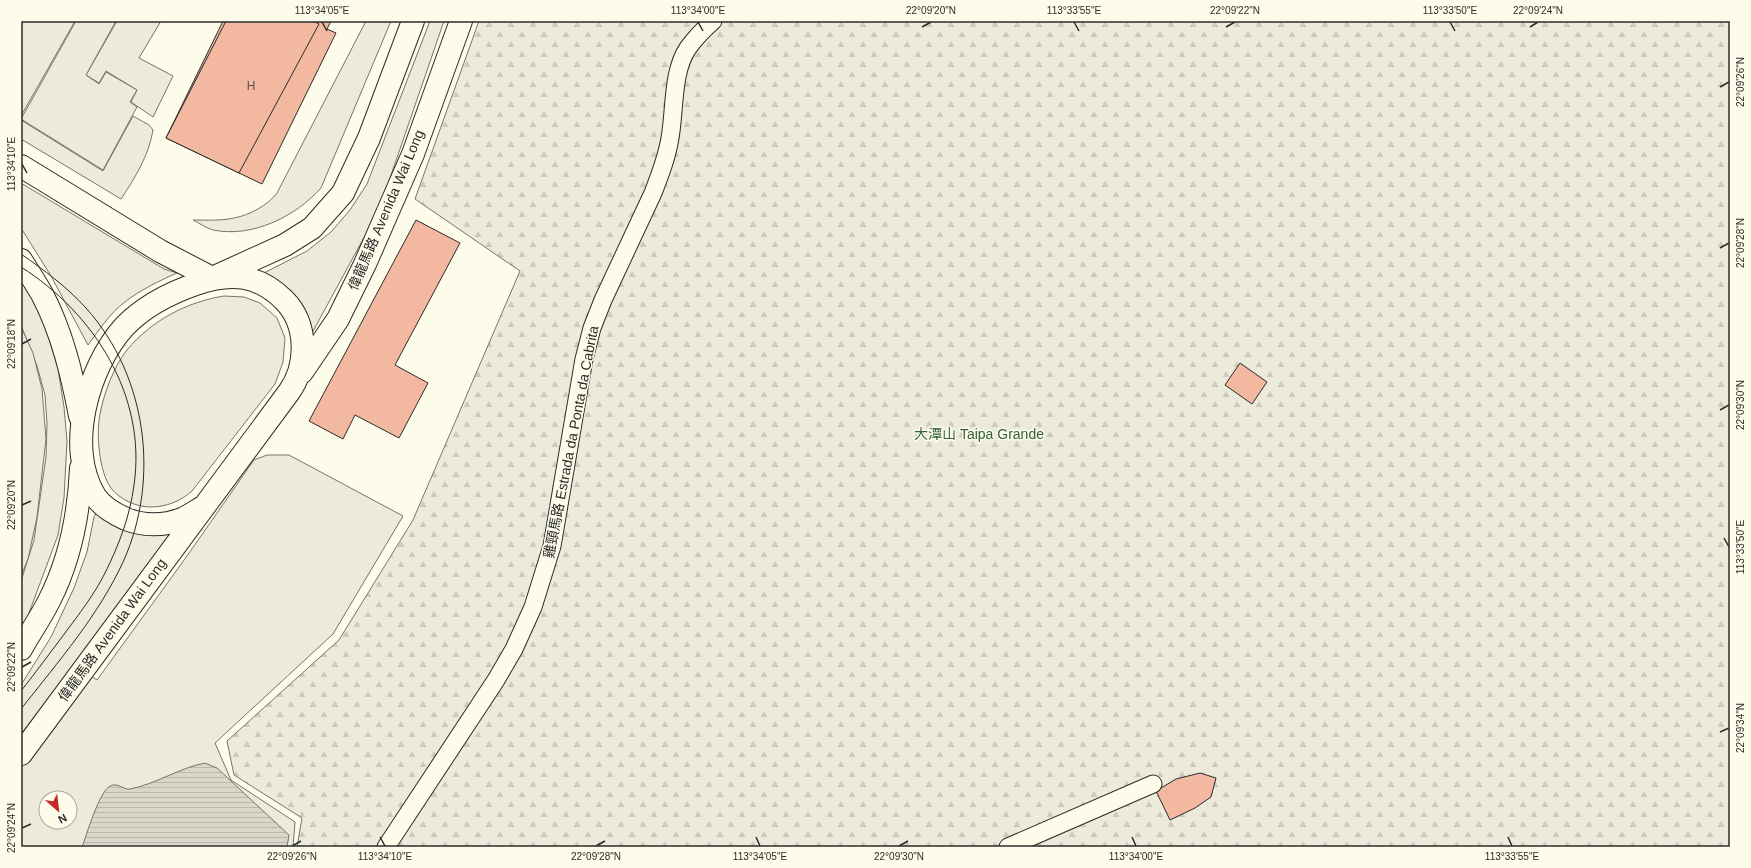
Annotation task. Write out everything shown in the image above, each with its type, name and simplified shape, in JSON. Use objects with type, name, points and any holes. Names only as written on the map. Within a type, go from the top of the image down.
[{"type":"main road","points":[[21,648],[49,601],[64,566],[74,527],[80,494],[82,427],[86,402],[96,374],[110,347],[124,327],[145,310],[168,296],[285,245],[312,228],[343,192],[369,138],[413,21]]},
{"type":"main road","name":"偉龍馬路 Avenida Wai Long","points":[[21,754],[292,388],[338,319],[365,264],[413,154],[461,21]]},
{"type":"main road","points":[[21,166],[160,252],[212,278],[234,276],[255,280],[274,290],[290,306],[300,325],[304,346],[301,368],[292,388]]},
{"type":"main road","points":[[21,260],[42,294],[57,327],[70,369],[82,427]]},
{"type":"main road","points":[[82,452],[87,480],[96,497],[113,513],[135,523],[159,525],[182,519],[203,507]]},
{"type":"street","name":"雞頸馬路 Estrada da Ponta da Cabrita","points":[[386,847],[496,680],[514,649],[533,607],[552,546],[584,359],[592,328],[602,300],[653,193],[659,177],[670,136],[675,93],[681,62],[687,49],[698,35],[713,21]]},
{"type":"street","points":[[1008,847],[1153,784]]},
{"type":"green space","points":[[21,21],[75,21],[21,116]]},
{"type":"green space","points":[[117,21],[161,21],[139,58],[173,76],[153,117],[131,102],[137,90],[106,71],[99,83],[86,75]]},
{"type":"green space","points":[[366,21],[391,21],[321,188],[299,208],[272,223],[257,228],[228,232],[213,230],[193,220],[224,220],[240,217],[269,202],[277,193]]},
{"type":"green space","points":[[430,21],[444,21],[379,210],[312,333],[305,314],[258,276],[307,251],[331,232],[350,210],[367,184]]},
{"type":"green space","name":"大潭山 Taipa Grande","points":[[479,21],[1730,21],[1730,847],[297,847],[302,818],[234,775],[227,741],[339,640],[413,520],[520,271],[415,199]]},
{"type":"green space","points":[[133,116],[149,125],[153,130],[145,157],[121,199],[21,139],[21,120],[103,171]]},
{"type":"green space","points":[[21,183],[164,269],[177,273],[143,290],[120,306],[114,311],[88,345],[51,276],[21,228]]},
{"type":"green space","points":[[21,279],[36,302],[44,322],[58,369],[64,407],[67,441],[64,498],[58,535],[26,621],[21,627],[21,581],[34,540],[46,457],[47,423],[45,395],[37,366],[21,325]]},
{"type":"green space","points":[[224,296],[244,297],[260,303],[277,318],[285,338],[283,362],[275,384],[188,495],[173,503],[157,507],[146,507],[129,502],[119,496],[111,488],[101,463],[98,431],[100,414],[104,397],[114,372],[122,356],[127,350],[137,339],[159,321],[197,303]]},
{"type":"green space","points":[[267,455],[289,455],[403,516],[333,634],[215,743],[231,780],[295,822],[293,847],[21,847],[21,767],[91,676],[97,680],[187,556],[254,460]]},
{"type":"green space","points":[[97,512],[129,532],[143,535],[170,534],[99,634],[21,734],[21,685],[51,637],[74,588],[87,552],[94,517]]},
{"type":"shaded area","points":[[76,21],[116,21],[86,75],[99,84],[106,72],[137,90],[130,102],[137,107],[103,170],[21,119]]},
{"type":"shaded area","points":[[21,327],[33,353],[42,389],[46,439],[37,517],[28,559],[21,576]]},
{"type":"shaded area","points":[[205,763],[217,768],[289,835],[287,847],[82,847],[102,796],[110,786],[118,785],[127,789],[140,787],[186,768]]},
{"type":"building","points":[[223,21],[331,21],[327,29],[336,33],[262,184],[166,138]]},
{"type":"building","points":[[226,21],[313,21],[319,24],[239,173],[166,138]]},
{"type":"building","points":[[416,220],[460,243],[395,365],[428,383],[399,438],[355,415],[343,439],[309,421]]},
{"type":"building","points":[[1240,363],[1267,382],[1252,404],[1225,385]]},
{"type":"building","points":[[1200,773],[1216,778],[1211,797],[1195,808],[1170,820],[1156,791],[1176,779]]},
{"type":"tram line","points":[[21,254],[71,293],[86,308],[107,335],[123,365],[134,396],[141,429],[144,462],[142,496],[135,528],[124,560],[103,600],[77,638],[21,709]]},
{"type":"tram line","points":[[21,267],[47,286],[71,308],[92,333],[110,360],[123,389],[132,420],[136,452],[134,485],[130,508],[119,541],[101,581],[86,604],[21,691]]}]
